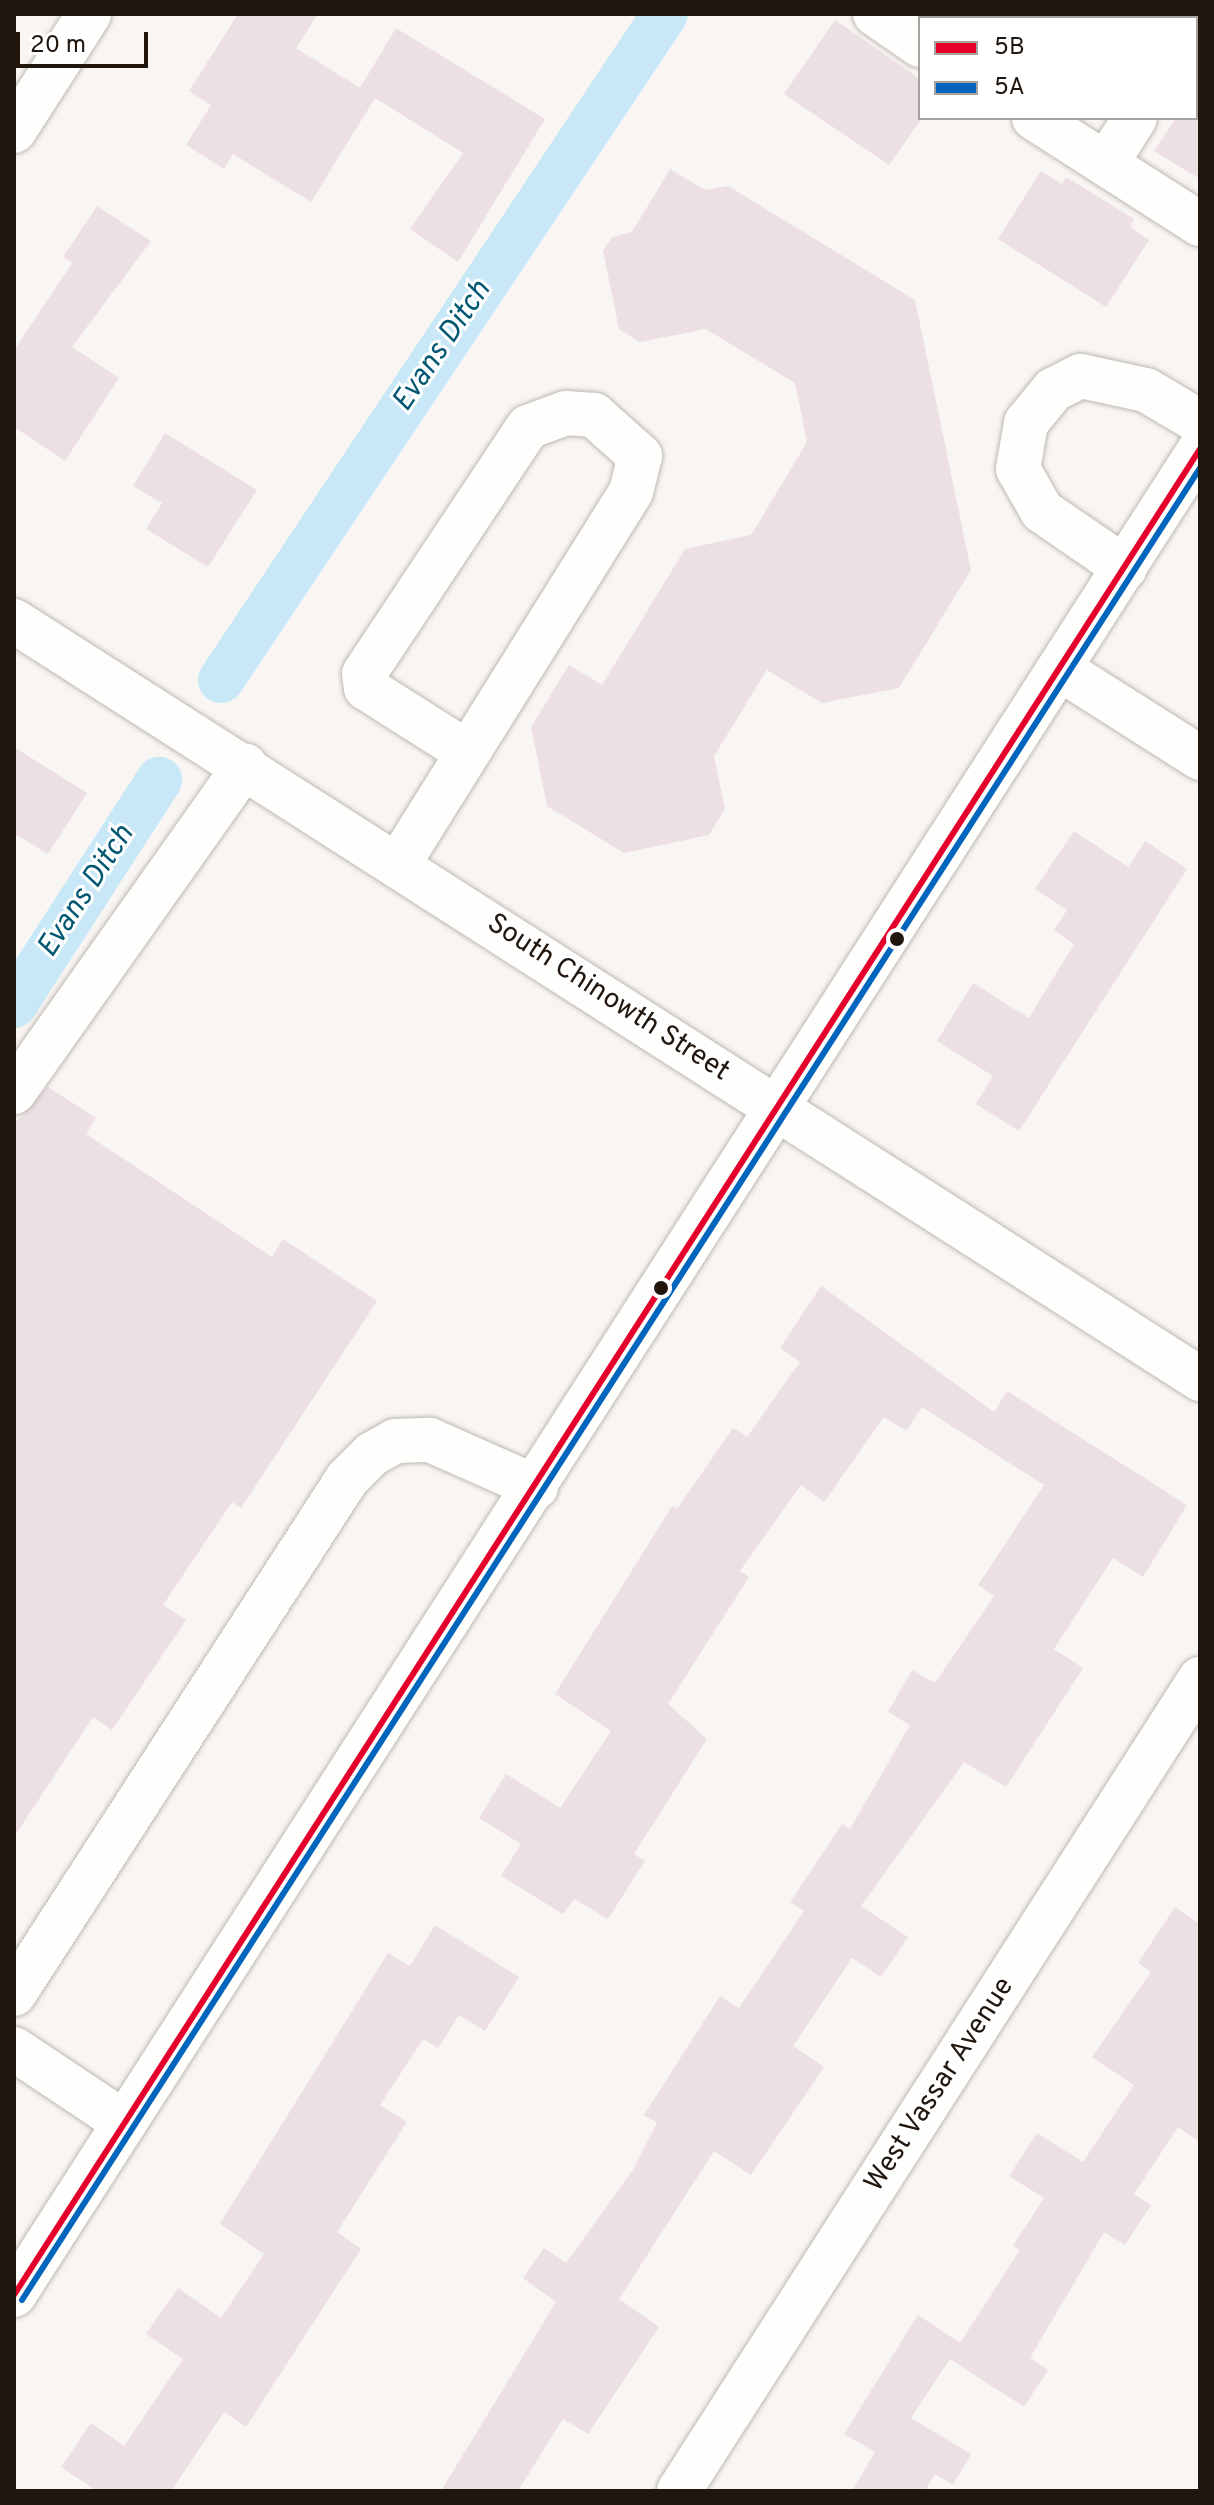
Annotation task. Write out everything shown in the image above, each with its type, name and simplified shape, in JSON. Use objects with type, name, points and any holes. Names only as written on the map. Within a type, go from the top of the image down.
[{"type":"street","points":[[14,131],[89,14]]},
{"type":"street","points":[[875,14],[918,44]]},
{"type":"street","points":[[1037,120],[1200,224]]},
{"type":"street","points":[[1106,164],[1134,120]]},
{"type":"street","points":[[1125,568],[1042,511],[1018,469],[1026,423],[1053,390],[1081,376],[1146,390],[1200,422]]},
{"type":"street","points":[[399,863],[631,492],[640,456],[594,415],[566,413],[528,427],[364,674],[366,688],[467,752]]},
{"type":"street","points":[[18,2280],[125,2123],[536,1487],[1200,449]]},
{"type":"street","name":"South Chinowth Street","points":[[14,621],[399,863],[1200,1379]]},
{"type":"street","points":[[1060,669],[1200,758]]},
{"type":"street","points":[[14,1092],[245,766]]},
{"type":"street","points":[[14,1994],[347,1479],[372,1454],[395,1441],[430,1440],[536,1487]]},
{"type":"street","name":"West Vassar Avenue","points":[[679,2491],[1200,1679]]},
{"type":"street","points":[[14,2049],[125,2123]]},
{"type":"building","points":[[238,14],[318,14],[296,48],[360,88],[396,28],[545,119],[458,262],[410,229],[463,153],[375,98],[311,202],[233,154],[224,169],[186,145],[211,105],[189,91]]},
{"type":"building","points":[[835,20],[918,78],[920,121],[889,165],[784,94]]},
{"type":"building","points":[[1200,81],[1200,179],[1154,151],[1175,120],[1198,120]]},
{"type":"building","points":[[670,169],[705,190],[728,186],[915,300],[971,570],[899,688],[822,703],[767,670],[714,756],[725,809],[709,835],[624,853],[547,806],[531,727],[569,665],[602,685],[685,549],[751,535],[807,442],[795,383],[706,329],[640,342],[619,329],[603,251],[612,237],[632,232]]},
{"type":"building","points":[[1041,171],[1062,184],[1066,177],[1134,219],[1130,227],[1149,240],[1106,307],[998,239]]},
{"type":"building","points":[[97,206],[151,241],[72,347],[119,378],[65,461],[14,427],[14,350],[72,263],[63,257]]},
{"type":"building","points":[[165,433],[257,490],[208,567],[146,529],[162,503],[133,486]]},
{"type":"building","points":[[14,747],[87,793],[48,854],[14,833]]},
{"type":"building","points":[[1074,831],[1128,867],[1145,841],[1187,869],[1019,1131],[976,1104],[993,1076],[937,1041],[973,983],[1029,1018],[1074,944],[1054,930],[1067,910],[1035,889]]},
{"type":"building","points":[[48,1087],[96,1118],[86,1134],[272,1257],[283,1239],[377,1301],[241,1508],[232,1502],[163,1605],[186,1620],[112,1730],[93,1717],[14,1837],[14,1124]]},
{"type":"building","points":[[821,1286],[994,1412],[1007,1391],[1187,1505],[1143,1577],[1113,1558],[1054,1649],[1083,1668],[1006,1787],[964,1762],[861,1906],[908,1937],[881,1977],[852,1958],[793,2046],[824,2067],[751,2175],[714,2151],[619,2299],[659,2327],[588,2434],[563,2419],[518,2491],[441,2491],[556,2302],[523,2278],[544,2248],[566,2263],[634,2168],[657,2123],[644,2115],[720,1996],[739,2008],[804,1911],[790,1902],[842,1824],[850,1829],[910,1725],[888,1712],[912,1670],[935,1683],[994,1596],[978,1585],[1044,1485],[922,1407],[906,1431],[884,1417],[824,1502],[801,1485],[740,1571],[749,1577],[668,1704],[707,1739],[634,1854],[645,1861],[608,1919],[574,1899],[563,1914],[501,1876],[521,1844],[479,1818],[506,1774],[560,1808],[611,1731],[555,1694],[672,1506],[677,1509],[733,1428],[747,1437],[800,1362],[780,1348]]},
{"type":"building","points":[[1175,1907],[1200,1924],[1200,2142],[1178,2127],[1134,2194],[1151,2205],[1125,2245],[1104,2232],[1030,2358],[1048,2370],[1024,2407],[950,2359],[911,2418],[971,2454],[953,2485],[935,2474],[925,2491],[852,2491],[875,2452],[844,2434],[918,2315],[960,2343],[1020,2250],[1013,2246],[1044,2198],[1009,2176],[1037,2133],[1083,2162],[1134,2085],[1092,2057],[1151,1972],[1138,1963]]},
{"type":"building","points":[[435,1925],[519,1977],[485,2031],[459,2015],[438,2048],[423,2039],[380,2105],[407,2122],[337,2232],[361,2249],[246,2427],[224,2412],[171,2491],[97,2491],[61,2467],[91,2423],[124,2446],[183,2359],[146,2334],[178,2288],[221,2318],[264,2254],[220,2224],[388,1953],[410,1966]]},
{"type":"waterway","name":"Evans Ditch","points":[[221,680],[665,14]]},
{"type":"waterway","name":"Evans Ditch","points":[[14,1005],[159,780]]},
{"type":"transit line","name":"5B","points":[[14,2295],[1200,449]]},
{"type":"transit line","name":"5A","points":[[22,2300],[1200,468]]}]
